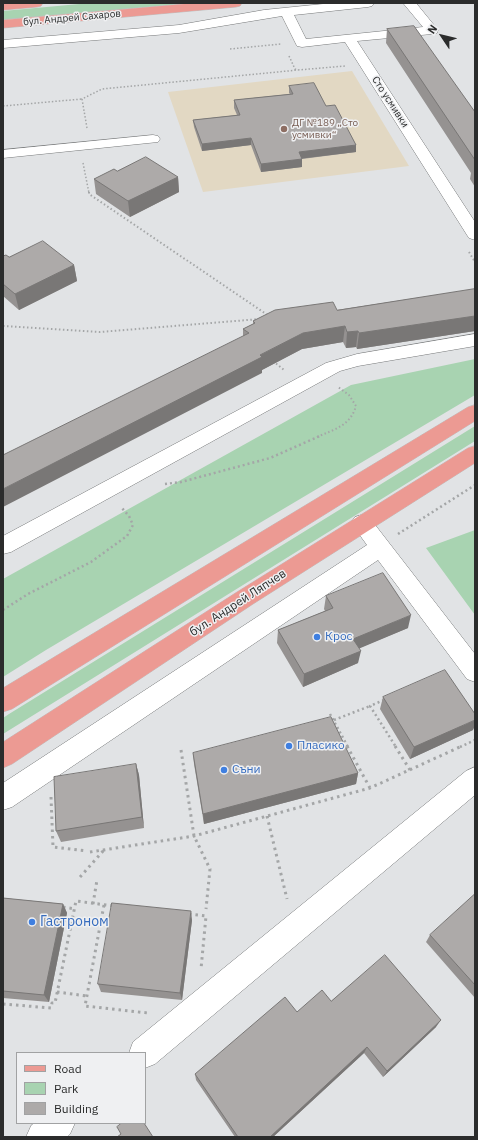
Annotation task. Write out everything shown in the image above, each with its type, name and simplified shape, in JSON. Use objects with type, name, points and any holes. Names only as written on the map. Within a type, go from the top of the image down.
[{"type":"main road","name":"бул. Андрей Сахаров","points":[[3,6],[37,3]]},
{"type":"main road","name":"бул. Андрей Сахаров","points":[[3,24],[236,3]]},
{"type":"main road","points":[[3,701],[475,412]]},
{"type":"main road","name":"бул. Андрей Ляпчев","points":[[3,756],[362,523],[475,453]]},
{"type":"street","points":[[3,44],[179,29],[264,14],[368,3]]},
{"type":"street","points":[[286,12],[302,43],[432,30],[409,3]]},
{"type":"street","name":"Сто усмивки","points":[[349,38],[473,228]]},
{"type":"street","points":[[3,154],[153,139]]},
{"type":"street","points":[[3,546],[320,373],[345,363],[475,340]]},
{"type":"street","points":[[362,523],[389,540],[475,672]]},
{"type":"street","points":[[3,798],[389,540]]},
{"type":"street","points":[[145,1052],[475,779]]},
{"type":"street","points":[[42,1137],[58,1124]]},
{"type":"path","points":[[230,49],[284,44]]},
{"type":"path","points":[[287,50],[295,69],[298,70]]},
{"type":"path","points":[[3,106],[82,98],[102,89],[347,66]]},
{"type":"path","points":[[82,98],[86,124]]},
{"type":"path","points":[[3,326],[100,332],[272,318],[89,194],[83,164]]},
{"type":"path","points":[[467,249],[475,262]]},
{"type":"path","points":[[272,360],[276,363]]},
{"type":"path","points":[[158,484],[181,482],[270,458],[340,427],[353,417],[356,406],[349,395],[320,373]]},
{"type":"path","points":[[389,540],[475,485]]},
{"type":"path","points":[[3,610],[28,594],[91,562],[127,536],[133,526],[129,516],[106,490]]},
{"type":"path","points":[[334,720],[391,698]]},
{"type":"path","points":[[370,706],[410,770]]},
{"type":"path","points":[[330,714],[370,788]]},
{"type":"path","points":[[51,798],[53,848],[88,852],[194,836],[370,788],[475,740]]},
{"type":"path","points":[[182,750],[194,836],[210,869],[206,909]]},
{"type":"path","points":[[267,816],[289,905]]},
{"type":"path","points":[[80,878],[104,849]]},
{"type":"path","points":[[93,904],[97,880]]},
{"type":"path","points":[[3,1004],[51,1008],[52,1003],[55,1003],[76,901],[120,907]]},
{"type":"path","points":[[104,905],[85,1006],[151,1013]]},
{"type":"path","points":[[60,907],[75,908]]},
{"type":"path","points":[[183,913],[206,916],[201,971]]},
{"type":"path","points":[[57,992],[87,996]]},
{"type":"shaded area","name":"ДГ №189 „Сто усмивки“","points":[[352,71],[409,166],[203,192],[168,92]]},
{"type":"green space","points":[[90,3],[194,3],[3,20],[3,11]]},
{"type":"green space","points":[[475,359],[475,395],[3,677],[3,579],[351,385]]},
{"type":"green space","points":[[475,426],[475,441],[3,734],[3,718],[9,714]]},
{"type":"green space","points":[[475,530],[475,615],[426,548]]},
{"type":"building","points":[[414,26],[475,112],[475,160],[387,29]]},
{"type":"building","points":[[314,83],[326,106],[335,105],[356,145],[299,152],[302,159],[261,164],[251,138],[202,144],[193,120],[240,115],[234,100],[293,94],[289,86]]},
{"type":"building","points":[[146,157],[178,177],[128,201],[94,179],[114,169],[117,171]]},
{"type":"building","points":[[43,241],[74,265],[15,294],[3,284],[3,256],[6,255],[9,257]]},
{"type":"building","points":[[475,289],[475,316],[359,333],[358,331],[347,332],[345,326],[303,333],[260,355],[262,357],[3,489],[3,455],[249,333],[243,329],[255,323],[253,321],[275,310],[333,302],[337,310]]},
{"type":"building","points":[[383,573],[411,615],[353,639],[361,651],[304,674],[278,630],[333,608],[326,596]]},
{"type":"building","points":[[445,670],[475,714],[475,720],[414,747],[383,697]]},
{"type":"building","points":[[331,717],[358,773],[203,814],[193,753]]},
{"type":"building","points":[[136,764],[142,817],[56,831],[54,777]]},
{"type":"building","points":[[475,894],[475,985],[430,935]]},
{"type":"building","points":[[3,898],[63,904],[44,995],[3,991]]},
{"type":"building","points":[[112,903],[191,911],[180,993],[98,984]]},
{"type":"building","points":[[385,955],[441,1020],[387,1071],[367,1047],[270,1137],[238,1137],[195,1074],[285,997],[297,1012],[322,990],[331,1001]]},
{"type":"building","points":[[121,1124],[145,1124],[153,1137],[117,1137],[121,1134],[117,1127]]},
{"type":"place","name":"ДГ №189 „Сто усмивки“","points":[[284,129]]},
{"type":"place","name":"Крос","points":[[317,637]]},
{"type":"place","name":"Пласико","points":[[289,746]]},
{"type":"place","name":"Съни","points":[[224,770]]},
{"type":"place","name":"Гастроном","points":[[32,922]]}]
